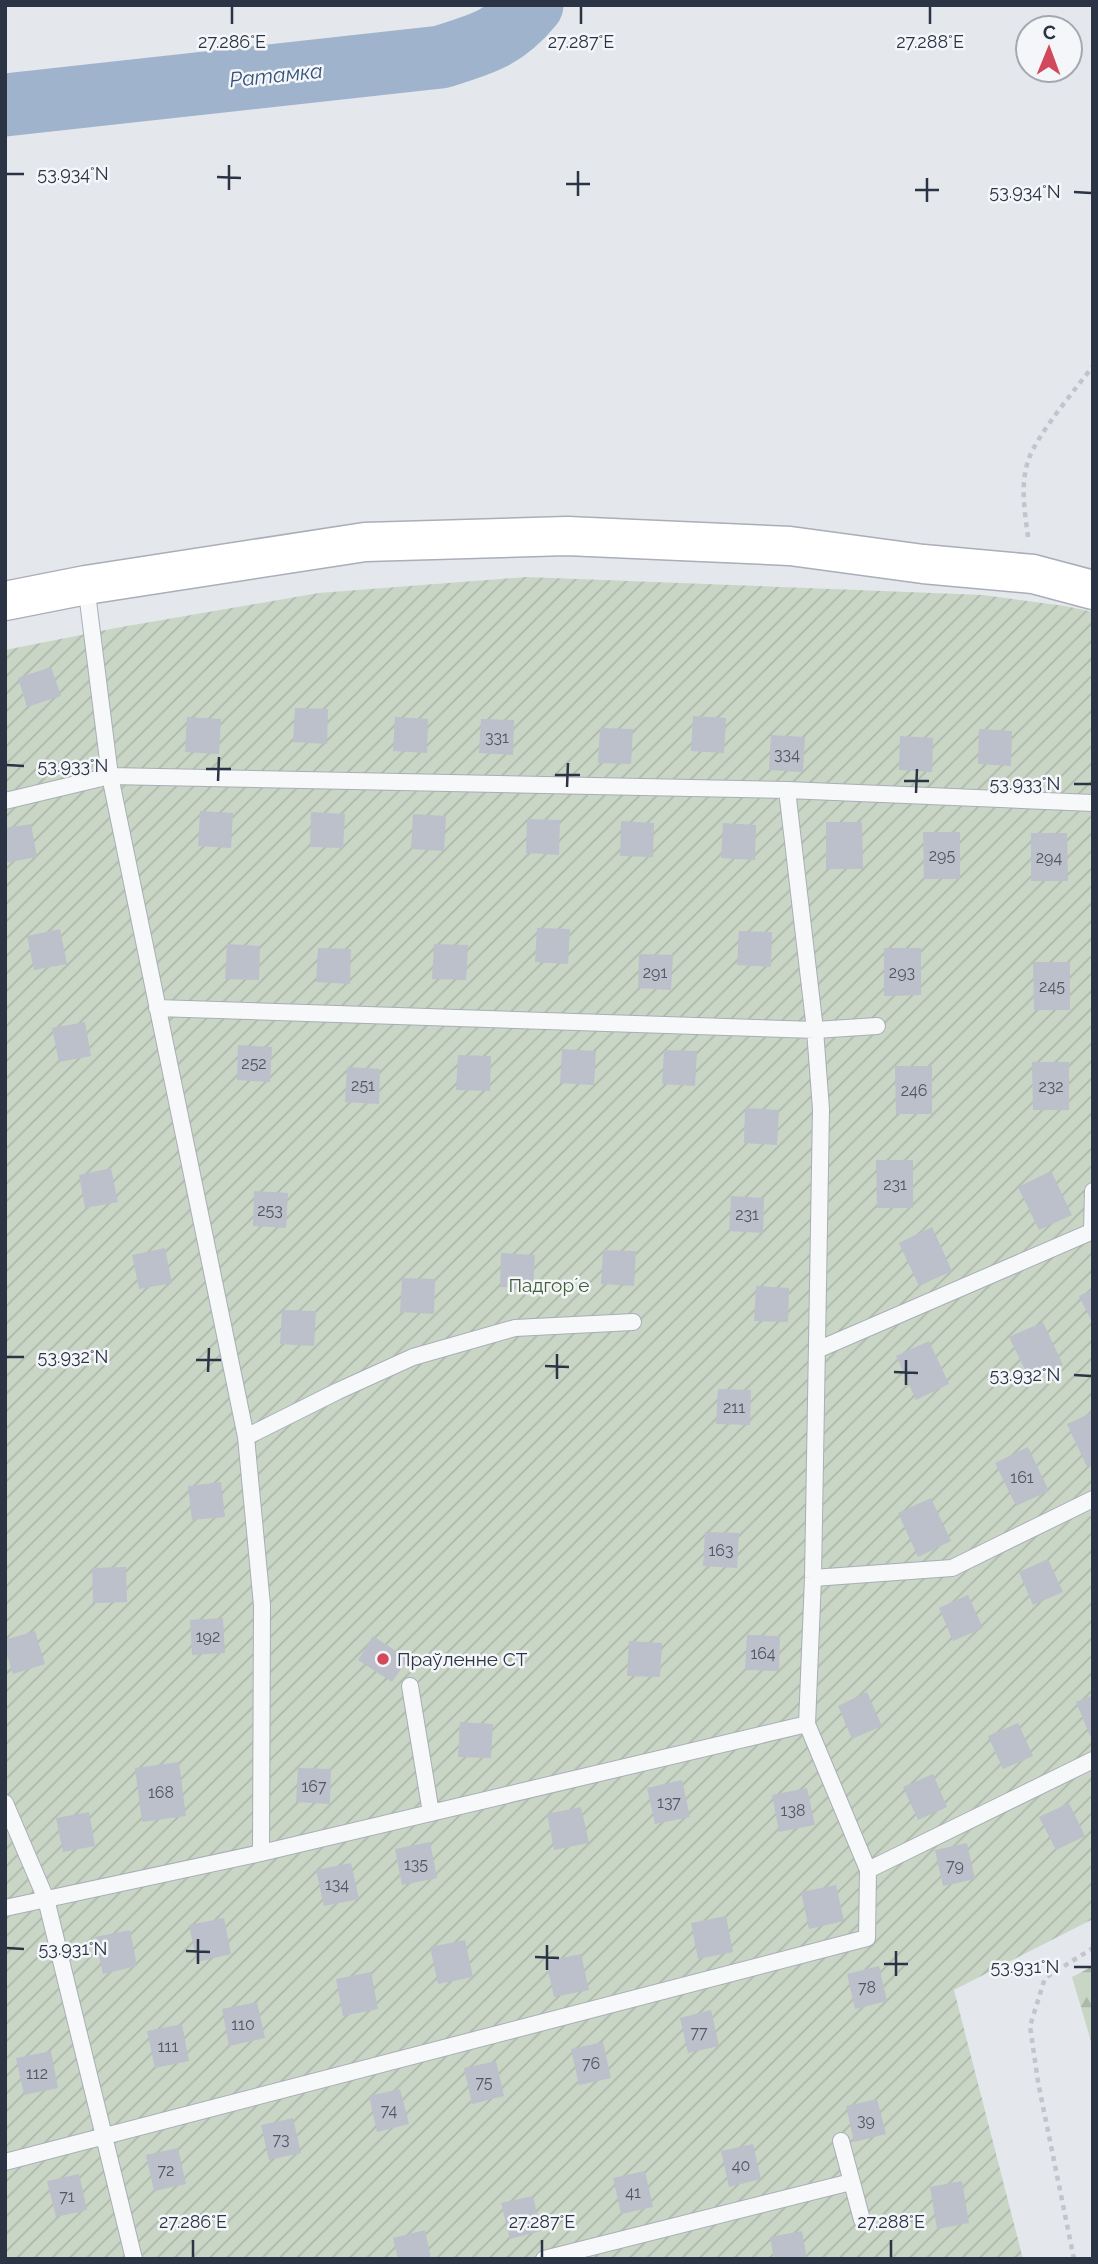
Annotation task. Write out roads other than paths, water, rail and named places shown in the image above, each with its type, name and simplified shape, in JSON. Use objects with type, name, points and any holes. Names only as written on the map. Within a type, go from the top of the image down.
[{"type":"street","points":[[5,601],[86,585],[365,542],[567,536],[790,546],[923,564],[1032,574],[1093,590]]},
{"type":"lane","points":[[86,585],[110,776],[246,1437],[262,1605],[261,1853]]},
{"type":"lane","points":[[5,801],[110,776],[787,789],[1093,803]]},
{"type":"lane","points":[[5,2162],[867,1938],[868,1870],[807,1724],[813,1578],[821,1110],[815,1030],[787,789]]},
{"type":"lane","points":[[156,1008],[815,1030],[877,1026]]},
{"type":"lane","points":[[817,1350],[1092,1231],[1093,1191]]},
{"type":"lane","points":[[246,1437],[413,1357],[515,1328],[633,1322]]},
{"type":"lane","points":[[813,1578],[952,1568],[1093,1499]]},
{"type":"lane","points":[[410,1686],[431,1813]]},
{"type":"lane","points":[[5,1908],[261,1853],[807,1724]]},
{"type":"lane","points":[[868,1870],[1093,1760]]},
{"type":"lane","points":[[5,1803],[46,1899],[134,2259]]},
{"type":"lane","points":[[841,2141],[862,2220]]},
{"type":"lane","points":[[544,2259],[850,2182]]},
{"type":"waterway","name":"Ратамка","points":[[5,105],[441,57],[502,33],[532,5]]},
{"type":"place","name":"Праўленне СТ","points":[[383,1659]]},
{"type":"park label","name":"Падгорʼе","points":[[549,1285]]}]
